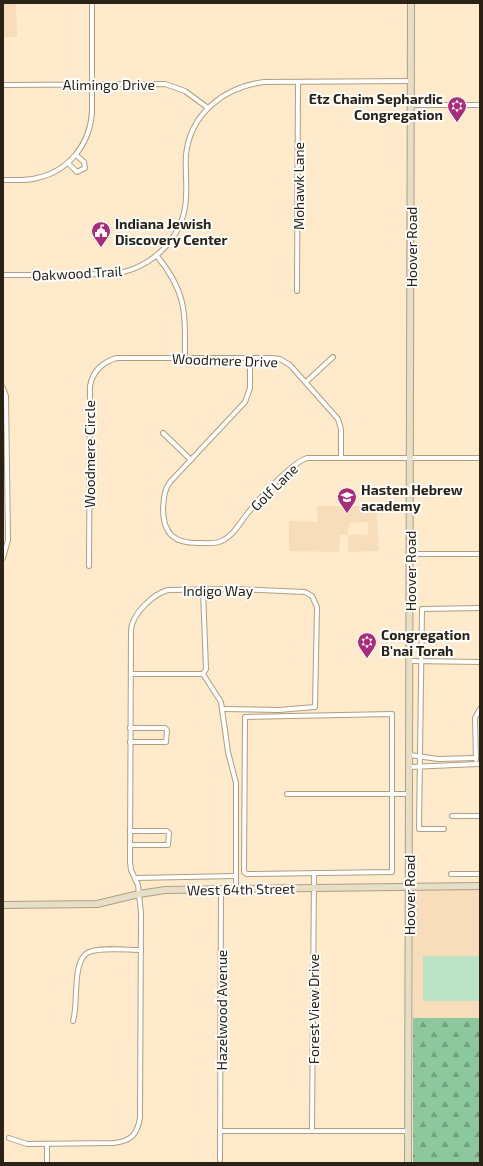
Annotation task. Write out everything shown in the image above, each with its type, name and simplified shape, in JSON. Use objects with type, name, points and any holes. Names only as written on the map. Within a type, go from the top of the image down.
[{"type":"street","points":[[3,180],[25,180],[52,174],[68,163],[76,155],[85,141],[90,127],[92,112],[92,3]]},
{"type":"street","name":"Hoover Road","points":[[408,1163],[412,104],[411,3]]},
{"type":"street","name":"Oakwood Trail","points":[[3,275],[114,273],[138,267],[156,256],[173,238],[182,221],[186,202],[186,159],[188,146],[194,128],[208,108],[224,94],[246,85],[264,82],[412,81]]},
{"type":"street","name":"Mohawk Lane","points":[[297,291],[298,82]]},
{"type":"street","name":"Alimingo Drive","points":[[3,85],[169,85],[187,92],[208,108]]},
{"type":"street","points":[[412,104],[480,104]]},
{"type":"street","points":[[68,163],[77,172],[85,168],[84,162],[76,155]]},
{"type":"street","points":[[156,256],[173,276],[182,299],[185,313],[185,358]]},
{"type":"street","points":[[306,382],[333,357]]},
{"type":"street","name":"Woodmere Drive","points":[[119,358],[274,358],[285,361],[306,382],[340,422],[341,458]]},
{"type":"street","name":"Woodmere Circle","points":[[88,566],[90,386],[93,376],[100,367],[111,360],[119,358]]},
{"type":"street","points":[[163,432],[191,460],[247,400],[250,388],[250,358]]},
{"type":"street","points":[[3,388],[6,396],[5,503],[8,540],[3,558]]},
{"type":"street","name":"Golf Lane","points":[[191,460],[170,482],[164,497],[164,522],[167,530],[179,541],[190,544],[216,543],[230,536],[255,504],[298,462],[311,457],[480,458]]},
{"type":"street","points":[[410,554],[480,554]]},
{"type":"street","name":"Indigo Way","points":[[131,674],[131,630],[134,617],[139,610],[166,590],[234,589],[305,592],[312,596],[317,607],[315,707],[279,710],[222,709]]},
{"type":"street","points":[[203,590],[206,669],[203,674]]},
{"type":"street","name":"Hoover Road","points":[[444,829],[420,829],[419,767],[422,609],[480,608]]},
{"type":"street","points":[[410,661],[480,662]]},
{"type":"street","points":[[9,1138],[26,1144],[126,1142],[134,1136],[138,1128],[141,913],[139,894],[130,865],[131,674],[203,674]]},
{"type":"street","points":[[203,674],[219,697],[228,752],[236,783],[236,889]]},
{"type":"street","points":[[479,764],[475,758],[475,718],[480,709]]},
{"type":"street","points":[[392,714],[393,794],[393,870],[388,874],[244,872],[245,717],[392,714]]},
{"type":"street","points":[[130,728],[165,728],[167,730],[166,742],[130,742]]},
{"type":"street","points":[[410,755],[420,755],[438,759],[475,758]]},
{"type":"street","points":[[410,768],[479,764]]},
{"type":"street","points":[[287,794],[410,794]]},
{"type":"street","points":[[452,816],[480,816]]},
{"type":"street","points":[[130,831],[168,831],[170,833],[169,844],[130,844]]},
{"type":"street","name":"Forest View Drive","points":[[312,1130],[314,873]]},
{"type":"street","points":[[451,874],[480,874]]},
{"type":"street","points":[[135,878],[236,876]]},
{"type":"street","name":"West 64th Street","points":[[3,906],[97,904],[164,890],[480,886]]},
{"type":"street","name":"Hazelwood Avenue","points":[[220,1160],[221,890]]},
{"type":"street","points":[[73,1021],[77,1006],[77,972],[83,956],[89,952],[99,950],[141,950]]},
{"type":"street","points":[[220,1131],[408,1131]]},
{"type":"street","points":[[47,1144],[48,1163]]},
{"type":"shaded area","points":[[3,3],[16,3],[17,37],[3,37]]},
{"type":"shaded area","points":[[317,506],[376,506],[379,551],[348,552],[348,535],[340,535],[339,552],[289,551],[289,521],[318,522]],"holes":[[[368,522],[368,534],[348,535],[349,523]]]},
{"type":"shaded area","points":[[480,890],[480,1163],[413,1163],[413,891]]},
{"type":"green space","points":[[423,956],[480,956],[480,1001],[423,1001]]},
{"type":"green space","points":[[413,1018],[480,1018],[480,1163],[413,1163]]},
{"type":"place","name":"Etz Chaim Sephardic Congregation","points":[[457,123]]},
{"type":"place","name":"Indiana Jewish Discovery Center","points":[[101,248]]},
{"type":"place","name":"Hasten Hebrew academy","points":[[347,514]]},
{"type":"place","name":"Congregation B'nai Torah","points":[[367,659]]}]
